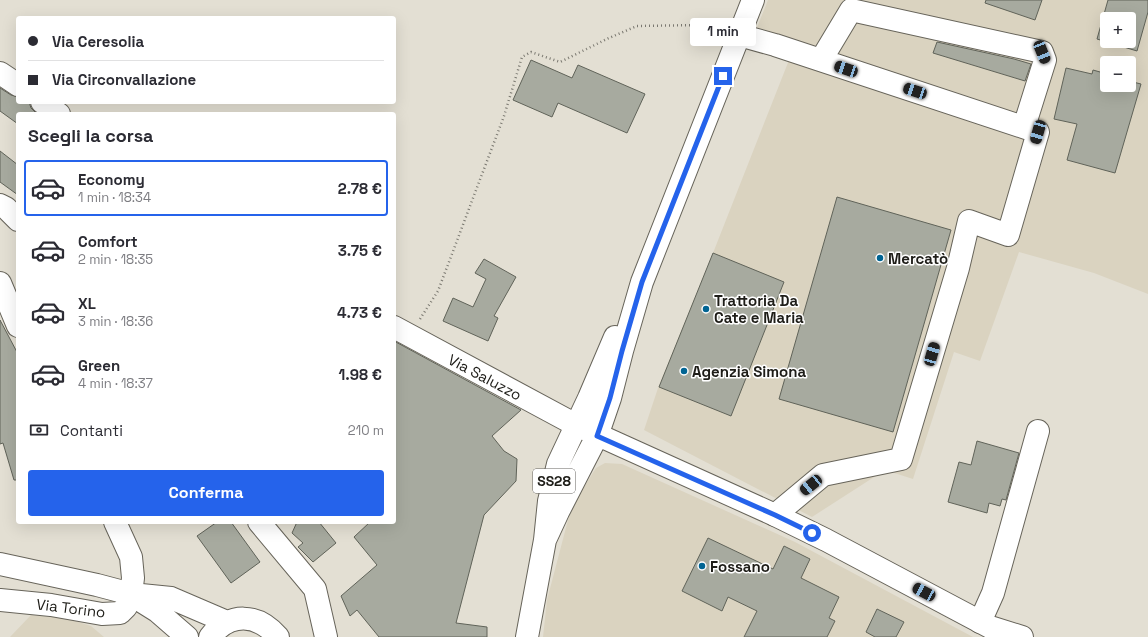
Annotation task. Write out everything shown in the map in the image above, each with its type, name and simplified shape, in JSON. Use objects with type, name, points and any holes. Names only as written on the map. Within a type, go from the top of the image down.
[{"type":"main road","name":"SS28","points":[[545,540],[597,436],[610,398],[642,282],[753,0]]},
{"type":"main road","points":[[821,60],[851,10],[1042,52],[1045,60],[1024,127]]},
{"type":"main road","points":[[739,35],[775,45],[1038,132],[1008,235],[969,222],[958,268],[901,459],[823,475],[775,515]]},
{"type":"main road","points":[[0,73],[16,84]]},
{"type":"main road","points":[[45,104],[56,112]]},
{"type":"main road","points":[[0,205],[6,208],[16,218]]},
{"type":"main road","name":"SS28","points":[[527,637],[545,540],[549,501],[558,464],[589,398],[620,323],[642,282]]},
{"type":"main road","points":[[0,283],[16,321]]},
{"type":"main road","name":"Via Saluzzo","points":[[401,331],[576,426],[775,515],[826,540],[990,627],[1022,637]]},
{"type":"main road","points":[[980,622],[993,593],[1038,431]]},
{"type":"main road","points":[[115,524],[131,557],[133,578],[130,594]]},
{"type":"main road","points":[[261,524],[315,589],[326,637]]},
{"type":"main road","name":"Via Torino","points":[[0,564],[97,585],[130,594],[171,598],[227,622]]},
{"type":"main road","name":"Via Torino","points":[[1,602],[51,605],[102,614],[120,613],[126,607],[130,594]]},
{"type":"main road","name":"Via Torino","points":[[130,594],[157,611],[187,637]]},
{"type":"main road","points":[[210,637],[216,630],[227,622],[238,619],[250,619],[261,623],[271,629],[278,637]]},
{"type":"path","points":[[401,331],[438,291],[504,116],[522,58],[532,52],[560,62],[637,26],[701,25],[739,35]]},
{"type":"shaded area","points":[[768,0],[1148,0],[1148,294],[1094,273],[1019,252],[980,361],[954,352],[913,479],[885,470],[812,517],[644,430],[658,388],[791,55],[752,40]]},
{"type":"shaded area","points":[[605,463],[622,464],[795,542],[973,637],[543,637],[547,600],[568,520],[577,498],[596,468]]},
{"type":"shaded area","points":[[31,615],[66,618],[91,626],[104,637],[10,637]]},
{"type":"building","points":[[986,0],[1042,0],[1035,20],[985,3]]},
{"type":"building","points":[[1108,0],[1148,0],[1148,12],[1137,51],[1127,48],[1136,48],[1136,12],[1105,12]]},
{"type":"building","points":[[1100,28],[1100,40],[1097,39]]},
{"type":"building","points":[[937,42],[1031,64],[1025,81],[933,53]]},
{"type":"building","points":[[531,60],[572,78],[578,65],[645,94],[627,133],[558,103],[552,117],[513,100]]},
{"type":"building","points":[[1066,68],[1092,74],[1093,70],[1100,72],[1100,92],[1136,92],[1136,83],[1141,84],[1115,173],[1067,160],[1077,124],[1054,119]]},
{"type":"building","points":[[0,88],[16,96],[16,104],[30,104],[35,112],[16,112],[16,123],[0,111]]},
{"type":"building","points":[[0,151],[16,163],[16,194],[0,182]]},
{"type":"building","points":[[837,197],[951,230],[893,432],[779,399]]},
{"type":"building","points":[[713,253],[784,282],[731,416],[659,387]]},
{"type":"building","points":[[484,259],[516,277],[494,316],[498,318],[488,341],[443,321],[453,298],[473,307],[486,279],[475,273]]},
{"type":"building","points":[[0,320],[16,350],[16,480],[14,480],[3,443],[0,444]]},
{"type":"building","points":[[396,342],[521,410],[492,436],[504,451],[517,459],[516,481],[484,515],[456,623],[487,627],[487,637],[379,637],[357,610],[350,616],[341,596],[377,565],[354,537],[368,524],[396,524]]},
{"type":"building","points":[[977,441],[1019,453],[1006,500],[1002,499],[1000,506],[989,503],[987,513],[948,502],[959,462],[971,465]]},
{"type":"building","points":[[214,524],[232,524],[260,562],[231,583],[197,536]]},
{"type":"building","points":[[296,524],[321,524],[336,543],[313,562],[298,547],[303,543],[292,533]]},
{"type":"building","points":[[708,538],[773,569],[784,546],[810,559],[801,578],[839,597],[829,618],[835,621],[827,637],[744,637],[757,611],[728,597],[722,611],[682,591]]},
{"type":"building","points":[[877,609],[904,622],[896,637],[875,637],[866,632]]},
{"type":"place","name":"Mercatò","points":[[880,258]]},
{"type":"place","name":"Trattoria Da Cate e Maria","points":[[706,309]]},
{"type":"place","name":"Agenzia Simona","points":[[684,371]]},
{"type":"place","name":"Fossano","points":[[702,566]]},
{"type":"route","points":[[723,76],[642,282],[610,398],[597,436],[812,533]]}]
